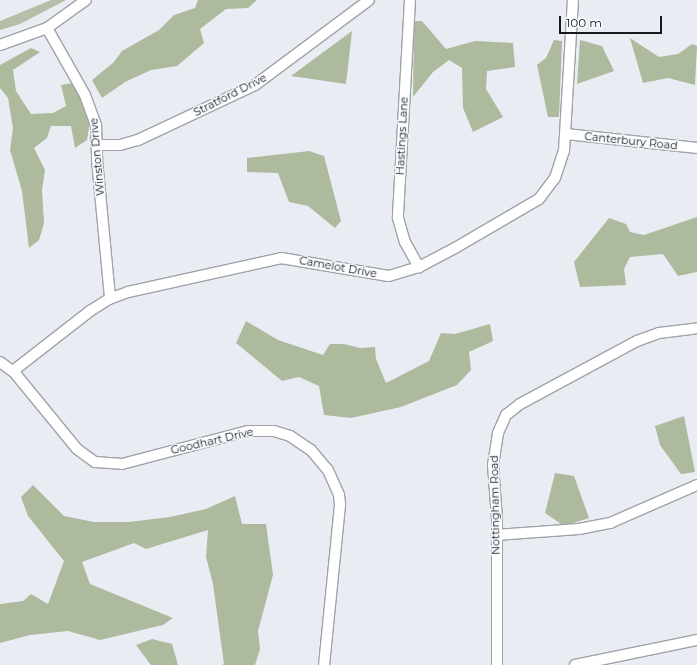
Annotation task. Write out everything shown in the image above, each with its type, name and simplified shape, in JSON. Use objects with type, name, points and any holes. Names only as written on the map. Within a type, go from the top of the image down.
[{"type":"street","points":[[0,45],[47,28],[86,0]]},
{"type":"street","name":"Stratford Drive","points":[[96,145],[120,145],[138,140],[254,86],[369,0]]},
{"type":"street","name":"Hastings Lane","points":[[410,0],[398,218],[405,242],[419,266]]},
{"type":"street","name":"Camelot Drive","points":[[13,371],[90,311],[110,298],[174,281],[281,258],[389,276],[419,266],[493,228],[539,199],[558,172],[566,134],[573,0]]},
{"type":"street","name":"Winston Drive","points":[[47,28],[91,107],[96,126],[96,145],[110,298]]},
{"type":"street","name":"Canterbury Road","points":[[566,134],[697,148]]},
{"type":"street","name":"Nottingham Road","points":[[497,665],[494,447],[506,416],[521,404],[637,341],[659,333],[697,328]]},
{"type":"street","name":"Goodhart Drive","points":[[0,362],[13,371],[77,449],[95,462],[122,464],[248,430],[274,431],[290,436],[311,450],[328,470],[339,495],[340,505],[324,665]]},
{"type":"street","points":[[496,535],[579,529],[610,522],[697,485]]},
{"type":"street","points":[[575,665],[595,663],[697,640]]},
{"type":"green space","points":[[51,0],[66,0],[20,24],[0,30],[0,21]]},
{"type":"green space","points":[[198,0],[257,0],[248,8],[226,9],[200,29],[204,43],[177,66],[151,70],[125,82],[102,98],[92,80],[114,62],[122,51],[159,30],[174,15],[195,8]]},
{"type":"green space","points":[[414,21],[422,21],[446,49],[475,41],[513,43],[515,67],[487,71],[486,89],[503,117],[473,132],[463,108],[462,68],[449,60],[433,72],[413,97]]},
{"type":"green space","points":[[352,31],[346,84],[291,76]]},
{"type":"green space","points":[[630,38],[659,57],[678,54],[692,44],[697,46],[695,85],[668,78],[643,83]]},
{"type":"green space","points":[[554,40],[562,41],[559,117],[548,117],[537,65],[546,58]]},
{"type":"green space","points":[[580,40],[602,46],[614,71],[577,84]]},
{"type":"green space","points":[[31,48],[40,52],[13,70],[16,91],[31,114],[53,113],[66,106],[61,85],[73,83],[90,122],[87,140],[75,148],[71,126],[51,126],[47,138],[34,148],[45,170],[42,190],[44,223],[39,240],[29,248],[22,191],[10,150],[13,128],[8,98],[0,88],[0,65]]},
{"type":"green space","points":[[309,151],[324,156],[341,221],[335,228],[308,206],[289,202],[278,173],[247,172],[247,158]]},
{"type":"green space","points":[[697,217],[697,272],[678,276],[663,254],[630,257],[624,269],[626,285],[580,287],[574,262],[609,218],[626,224],[630,232],[644,235]]},
{"type":"green space","points":[[246,321],[278,340],[323,355],[330,344],[344,344],[360,348],[375,347],[376,359],[386,383],[429,361],[441,333],[455,334],[490,324],[493,341],[469,352],[471,370],[457,385],[401,407],[351,418],[324,415],[319,386],[299,377],[282,381],[236,343]]},
{"type":"green space","points":[[684,416],[695,472],[681,474],[660,445],[655,426]]},
{"type":"green space","points":[[555,473],[574,476],[589,518],[564,526],[545,513]]},
{"type":"green space","points":[[33,485],[64,516],[94,522],[129,522],[170,517],[206,509],[235,496],[242,524],[266,524],[273,575],[258,631],[260,649],[255,665],[222,665],[224,664],[213,584],[206,557],[208,530],[146,549],[134,543],[82,562],[90,584],[173,618],[163,625],[100,640],[68,631],[30,635],[0,643],[0,604],[23,601],[31,594],[48,604],[64,561],[28,516],[21,497]]},
{"type":"green space","points":[[152,639],[172,644],[178,665],[151,665],[136,645]]}]
